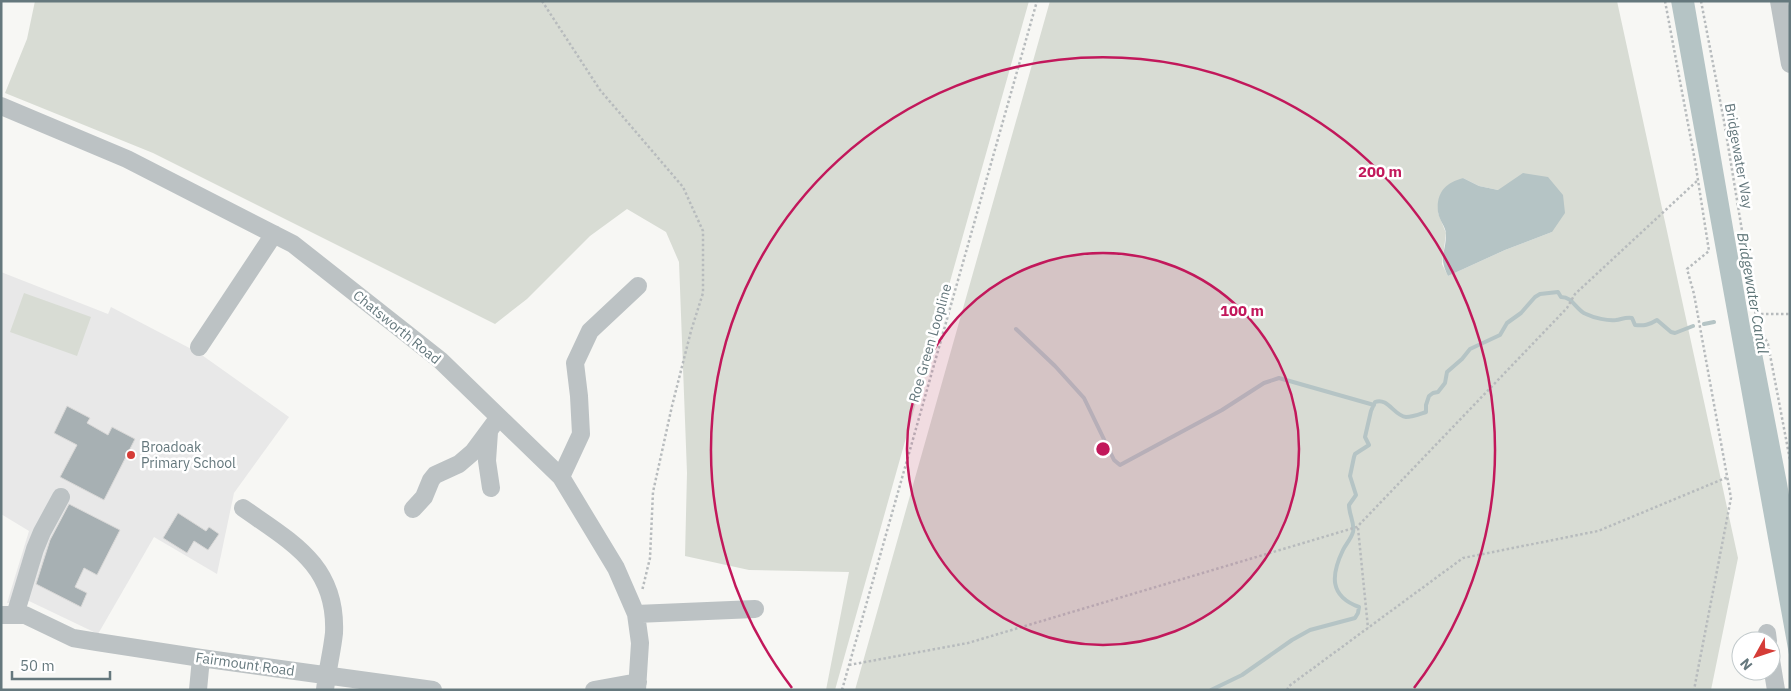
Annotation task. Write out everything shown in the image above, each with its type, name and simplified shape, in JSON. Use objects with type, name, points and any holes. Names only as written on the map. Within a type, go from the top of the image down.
[{"type":"street","points":[[1780,1],[1789,54]]},
{"type":"street","name":"Chatsworth Road","points":[[1,106],[127,159],[293,244],[440,360],[494,424],[560,477],[616,568],[636,614],[640,643],[638,686]]},
{"type":"street","points":[[199,347],[274,234]]},
{"type":"street","points":[[560,477],[581,434],[580,396],[575,363],[590,331],[638,286]]},
{"type":"street","points":[[492,488],[487,461],[487,446],[494,424]]},
{"type":"street","points":[[413,509],[424,497],[435,475],[459,464],[474,452],[494,424]]},
{"type":"street","points":[[8,615],[42,532],[60,497]]},
{"type":"street","points":[[243,508],[295,544],[311,560],[323,578],[330,597],[334,634],[326,682]]},
{"type":"street","points":[[636,614],[755,609]]},
{"type":"street","name":"Fairmount Road","points":[[8,615],[26,616],[73,638],[201,658],[326,682],[434,690]]},
{"type":"street","points":[[198,690],[201,658]]},
{"type":"street","points":[[594,690],[638,686]]},
{"type":"path","name":"Roe Green Loopline","points":[[842,690],[1037,1]]},
{"type":"path","points":[[1665,1],[1709,251],[1687,269],[1694,294],[1732,498],[1694,690]]},
{"type":"path","name":"Bridgewater Way","points":[[1701,1],[1724,121],[1757,322],[1768,344],[1790,460]]},
{"type":"path","points":[[849,666],[968,644],[1357,527],[1567,308],[1575,294],[1698,180]]},
{"type":"path","points":[[1756,314],[1790,314]]},
{"type":"path","points":[[1287,690],[1289,686],[1463,558],[1598,531],[1728,478]]},
{"type":"path","points":[[1357,527],[1368,628]]},
{"type":"shaded area","points":[[35,1],[1029,1],[835,690],[826,690],[849,572],[749,570],[685,556],[687,473],[679,262],[666,232],[627,209],[590,236],[527,299],[495,324],[153,153],[5,93],[27,39]]},
{"type":"shaded area","points":[[1050,1],[1617,1],[1738,558],[1711,690],[855,690]],"holes":[[[1463,178],[1479,186],[1498,190],[1552,232],[1505,250],[1448,276],[1442,264],[1446,233],[1438,213],[1441,193]]]},
{"type":"shaded area","points":[[1671,1],[1694,1],[1751,332],[1762,353],[1787,483],[1790,501],[1790,660]]},
{"type":"shaded area","points":[[1523,173],[1548,177],[1563,195],[1565,213],[1552,232],[1505,250],[1448,276],[1443,264],[1446,231],[1438,212],[1440,194],[1451,183],[1463,178],[1479,186],[1498,190]]},
{"type":"shaded area","name":"Broadoak Primary School","points":[[1,272],[108,314],[111,307],[199,353],[289,417],[234,493],[217,574],[154,537],[98,634],[29,601],[7,603],[29,531],[1,514]]},
{"type":"shaded area","points":[[24,293],[91,317],[77,356],[10,332]]},
{"type":"building","points":[[67,406],[90,418],[87,423],[108,435],[112,427],[135,439],[104,500],[60,477],[77,445],[54,433]]},
{"type":"building","points":[[69,504],[120,530],[97,575],[84,568],[75,587],[87,593],[81,607],[36,584],[50,540]]},
{"type":"building","points":[[178,513],[206,531],[209,527],[219,534],[208,550],[194,541],[187,553],[163,538]]},
{"type":"waterway","points":[[1211,690],[1242,675],[1292,640],[1310,630],[1355,618],[1358,613],[1359,607],[1342,597],[1338,591],[1335,584],[1335,576],[1339,559],[1353,532],[1349,505],[1356,495],[1350,476],[1354,457],[1355,454],[1369,445],[1365,437],[1375,402],[1384,402],[1398,414],[1406,417],[1426,412],[1429,396],[1438,392],[1445,383],[1447,372],[1470,349],[1500,335],[1507,323],[1521,313],[1540,294],[1558,292],[1561,297],[1572,301],[1583,312],[1601,319],[1632,318],[1635,325],[1649,324],[1657,320],[1671,332],[1675,333],[1693,326]]},
{"type":"waterway","points":[[1704,324],[1714,322]]},
{"type":"waterway","points":[[1016,329],[1055,366],[1084,398],[1114,460],[1120,465],[1222,410],[1264,383],[1279,378],[1374,405]]},
{"type":"place","name":"Broadoak Primary School","points":[[131,455]]},
{"type":"water label","name":"Bridgewater Canal","points":[[1753,293]]}]
